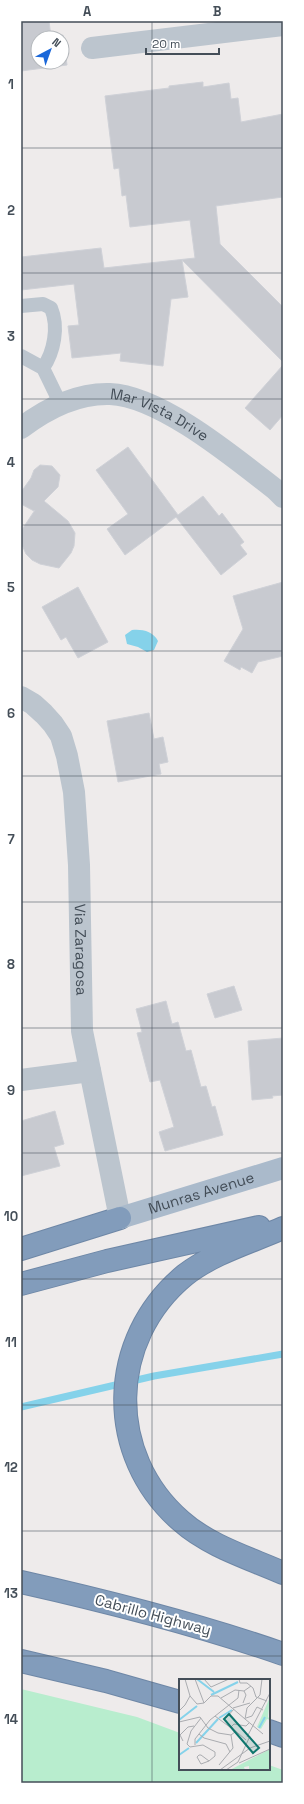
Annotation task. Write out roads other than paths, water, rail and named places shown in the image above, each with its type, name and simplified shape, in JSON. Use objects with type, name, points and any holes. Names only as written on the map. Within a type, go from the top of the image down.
[{"type":"highway","points":[[21,1249],[120,1218]]},
{"type":"highway","points":[[21,1284],[107,1261],[283,1222]]},
{"type":"highway","points":[[283,1228],[229,1250],[199,1266],[186,1274],[166,1294],[143,1326],[136,1341],[127,1372],[125,1402],[129,1435],[138,1463],[149,1484],[170,1511],[194,1531],[210,1540],[283,1573]]},
{"type":"highway","name":"Cabrillo Highway","points":[[21,1582],[105,1601],[156,1615],[283,1654]]},
{"type":"highway","points":[[21,1661],[106,1681],[179,1702]]},
{"type":"highway","points":[[270,1731],[283,1736]]},
{"type":"main road","name":"Munras Avenue","points":[[120,1218],[283,1168]]},
{"type":"street","points":[[92,48],[283,25]]},
{"type":"street","name":"Mar Vista Drive","points":[[21,428],[44,413],[61,405],[93,395],[111,394],[130,397],[152,406],[209,438],[283,497]]},
{"type":"street","name":"Via Zaragosa","points":[[21,697],[44,714],[61,736],[67,756],[74,792],[79,865],[82,1031],[120,1218]]},
{"type":"street","points":[[21,1080],[90,1071]]},
{"type":"lane","points":[[21,306],[43,304],[51,308],[55,319],[49,358],[43,368]]},
{"type":"lane","points":[[21,356],[43,368],[61,405]]},
{"type":"water","points":[[132,630],[143,630],[153,635],[158,641],[154,650],[147,652],[138,647],[127,644],[125,635]]},
{"type":"waterway","points":[[21,1407],[154,1376],[283,1354]]}]
